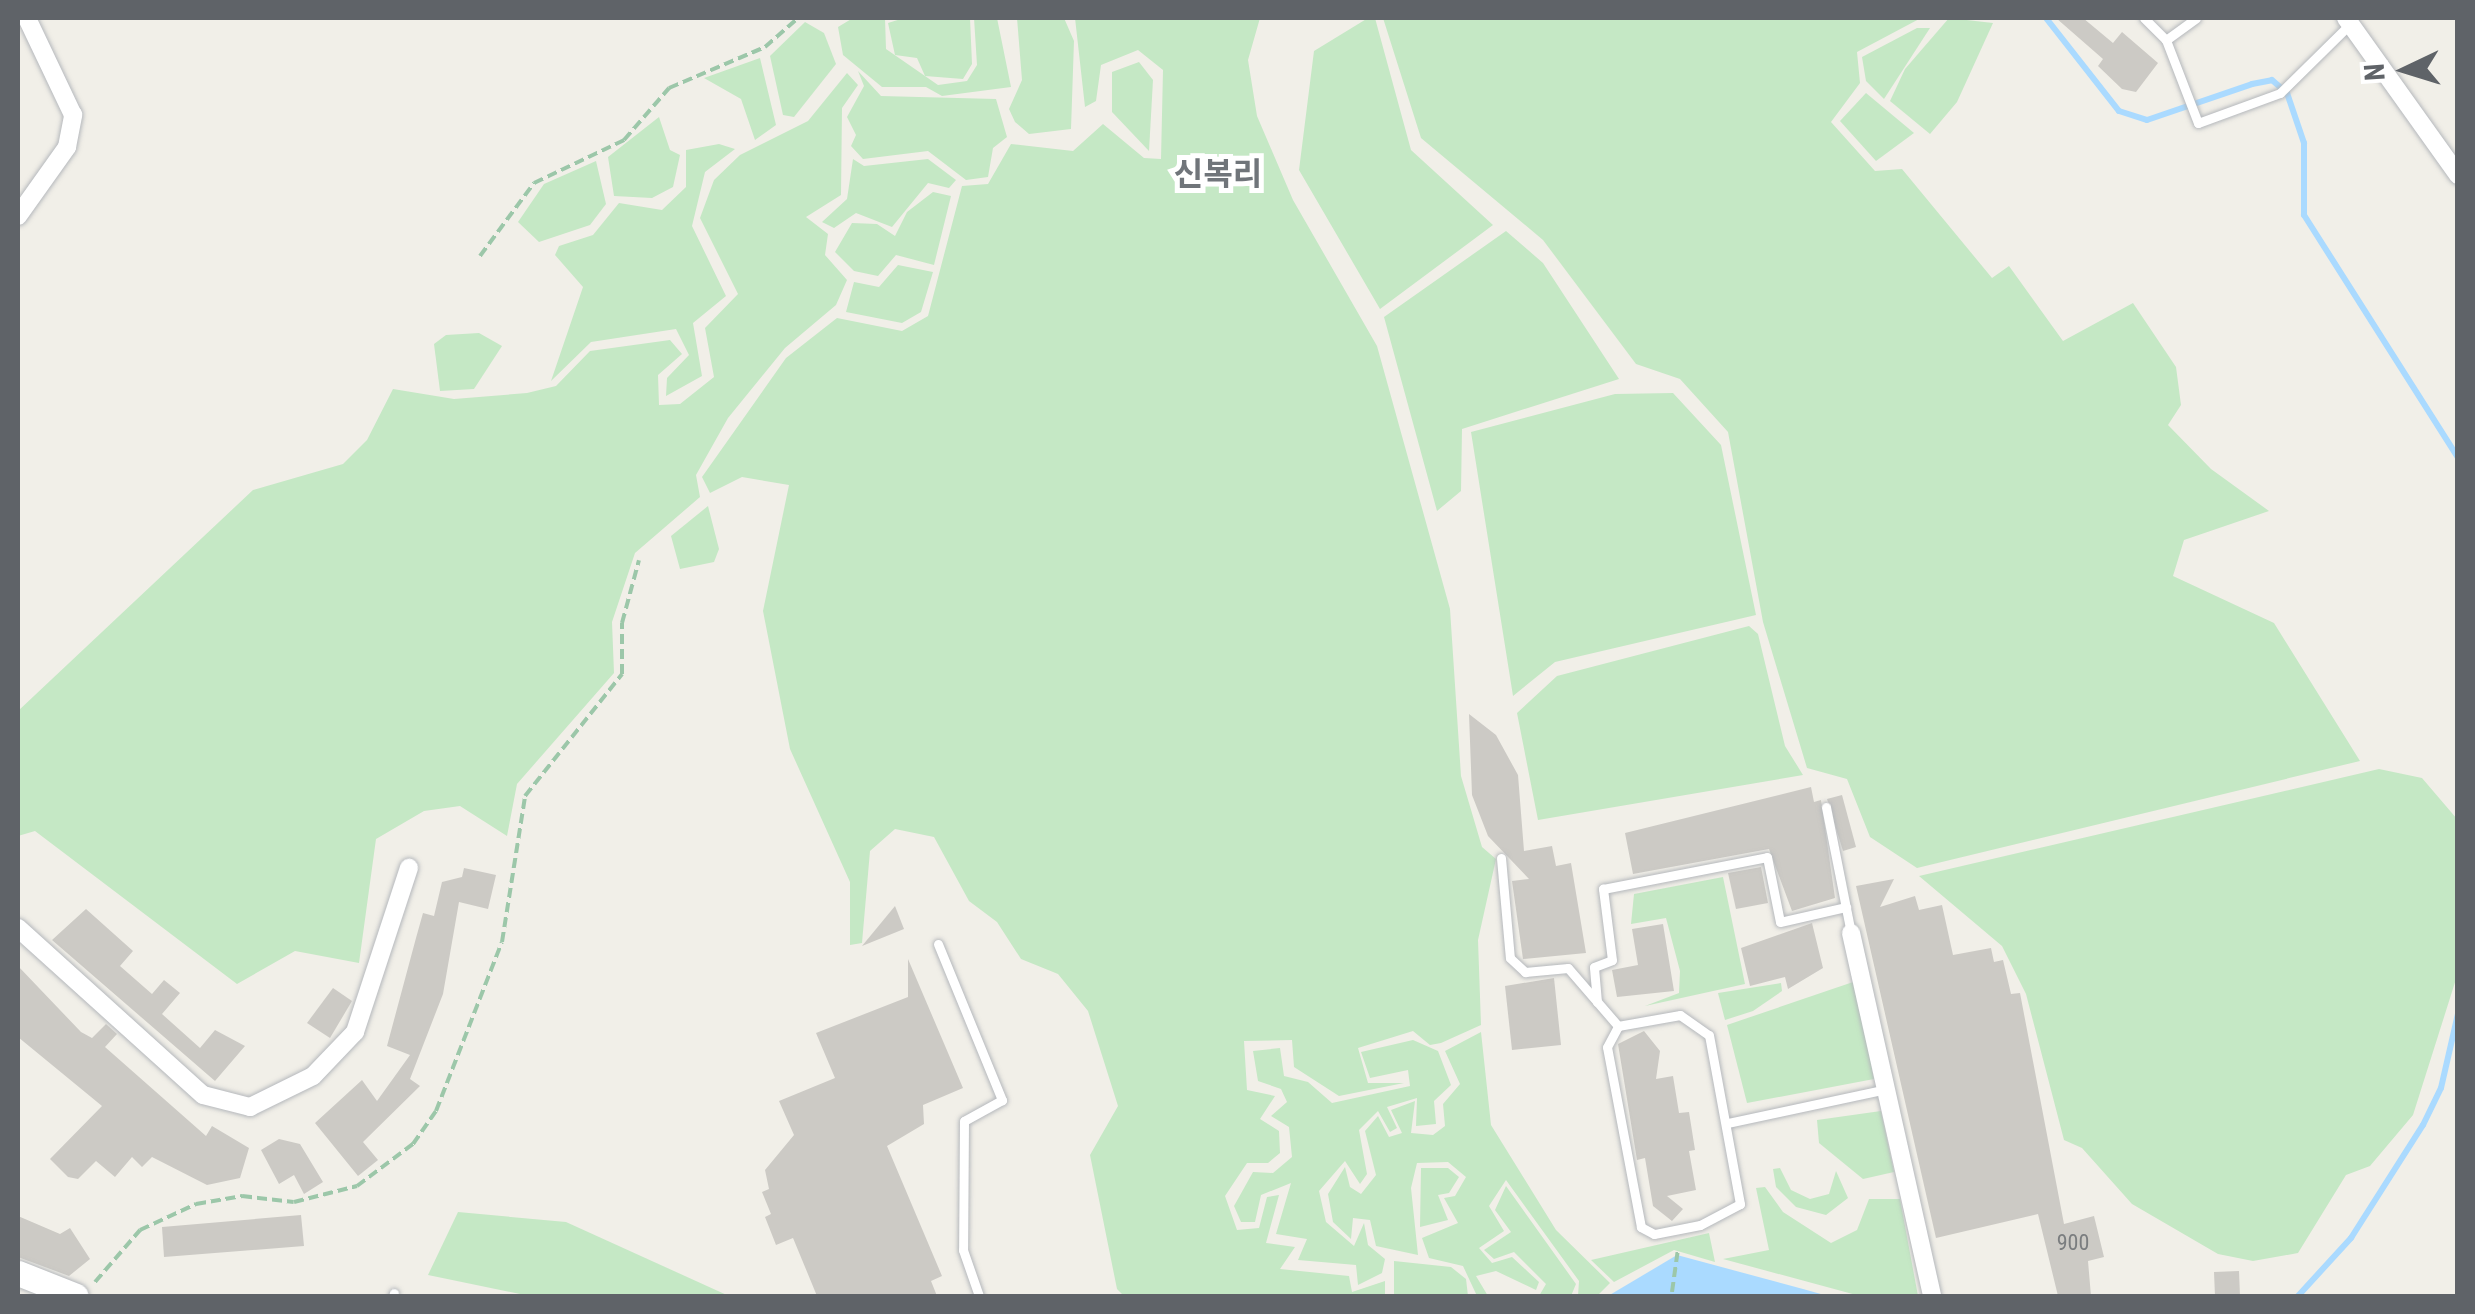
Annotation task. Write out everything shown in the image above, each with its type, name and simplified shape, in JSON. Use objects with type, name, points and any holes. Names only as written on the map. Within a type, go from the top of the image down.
[{"type":"street","points":[[18,216],[67,147],[73,114],[27,18]]},
{"type":"street","points":[[2348,21],[2458,175]]},
{"type":"street","points":[[18,928],[193,1087],[250,1107],[313,1076],[355,1032],[409,868]]},
{"type":"street","points":[[1850,933],[1932,1296]]},
{"type":"street","points":[[18,1274],[79,1296]]},
{"type":"lane","points":[[2144,18],[2166,40],[2195,102],[2198,123],[2280,93],[2348,21]]},
{"type":"lane","points":[[2166,40],[2196,18]]},
{"type":"lane","points":[[1826,806],[1850,933]]},
{"type":"lane","points":[[1597,1002],[1594,966],[1612,960],[1602,890],[1767,857],[1780,922],[1846,907]]},
{"type":"lane","points":[[1502,858],[1510,958],[1525,972],[1568,968],[1618,1026]]},
{"type":"lane","points":[[938,944],[1002,1100],[964,1120],[963,1250],[979,1296]]},
{"type":"lane","points":[[1680,1016],[1708,1035],[1728,1123],[1740,1204],[1700,1225],[1654,1234],[1640,1226],[1606,1048],[1618,1026],[1680,1016]]},
{"type":"lane","points":[[1728,1123],[1886,1089]]},
{"type":"path","points":[[480,256],[534,183],[624,140],[669,88],[765,47],[798,18]]},
{"type":"path","points":[[79,1296],[140,1230],[196,1204],[242,1196],[294,1202],[357,1186],[413,1144],[436,1111],[502,942],[524,796],[622,674],[622,623],[639,560]]},
{"type":"path","points":[[1672,1292],[1678,1249]]},
{"type":"green space","points":[[853,18],[885,18],[886,49],[938,85],[967,81],[977,65],[974,18],[997,18],[1011,87],[942,96],[926,87],[882,87],[843,55],[838,27]]},
{"type":"green space","points":[[904,18],[970,18],[972,64],[963,79],[925,76],[917,58],[895,55],[888,23]]},
{"type":"green space","points":[[1017,18],[1064,18],[1074,41],[1071,129],[1029,134],[1015,122],[1009,109],[1022,80]]},
{"type":"green space","points":[[1075,18],[1260,18],[1248,60],[1257,116],[1293,200],[1377,346],[1450,609],[1461,776],[1482,847],[1496,859],[1478,940],[1481,1025],[1441,1043],[1430,1045],[1413,1031],[1358,1048],[1368,1083],[1404,1083],[1339,1096],[1294,1067],[1292,1040],[1244,1041],[1247,1090],[1275,1096],[1260,1119],[1279,1131],[1280,1153],[1268,1163],[1247,1163],[1225,1196],[1237,1230],[1259,1228],[1267,1197],[1279,1195],[1266,1243],[1295,1247],[1280,1269],[1349,1276],[1352,1292],[1385,1281],[1385,1296],[1124,1296],[1117,1289],[1090,1155],[1118,1106],[1088,1011],[1058,974],[1021,959],[997,922],[969,901],[934,837],[895,829],[870,851],[862,943],[850,945],[850,882],[790,749],[763,611],[789,485],[742,477],[710,493],[702,477],[786,358],[837,318],[902,331],[928,316],[962,186],[988,184],[1011,144],[1073,151],[1103,124],[1144,158],[1161,159],[1163,70],[1138,50],[1101,65],[1096,101],[1085,107]]},
{"type":"green space","points":[[1368,18],[1375,18],[1411,150],[1493,225],[1380,309],[1299,170],[1314,51]]},
{"type":"green space","points":[[1383,18],[1921,18],[1857,52],[1860,83],[1831,122],[1875,171],[1902,169],[1992,278],[2009,266],[2063,341],[2133,303],[2176,367],[2181,405],[2168,425],[2211,469],[2269,511],[2184,540],[2173,576],[2274,623],[2360,761],[1917,868],[1870,837],[1847,779],[1807,768],[1763,622],[1728,432],[1680,379],[1636,364],[1543,240],[1421,138]]},
{"type":"green space","points":[[1949,18],[1993,23],[1957,102],[1930,134],[1890,101],[1905,69]]},
{"type":"green space","points":[[805,22],[824,33],[836,64],[794,117],[783,115],[770,56]]},
{"type":"green space","points":[[1917,28],[1930,28],[1884,99],[1866,81],[1862,57]]},
{"type":"green space","points":[[760,58],[776,125],[755,140],[741,99],[704,78]]},
{"type":"green space","points":[[1139,62],[1153,80],[1149,151],[1112,112],[1112,72]]},
{"type":"green space","points":[[858,71],[881,96],[996,99],[1007,137],[993,148],[988,177],[966,180],[928,151],[863,159],[851,146],[856,135],[847,117],[864,86]]},
{"type":"green space","points":[[847,73],[858,85],[842,108],[841,195],[806,217],[828,234],[825,255],[847,280],[836,305],[785,348],[728,418],[696,475],[700,497],[635,553],[612,622],[614,673],[517,784],[507,836],[460,806],[424,811],[376,839],[359,963],[295,951],[237,984],[35,831],[18,836],[18,711],[253,490],[343,464],[367,440],[393,389],[454,399],[527,393],[556,386],[590,351],[670,340],[682,354],[658,375],[659,405],[680,404],[714,377],[705,328],[738,294],[700,218],[714,180],[740,155],[808,121]]},
{"type":"green space","points":[[1866,93],[1914,133],[1876,161],[1840,121]]},
{"type":"green space","points":[[659,117],[670,150],[680,155],[673,187],[652,198],[614,196],[608,157]]},
{"type":"green space","points":[[719,144],[735,149],[705,172],[692,226],[726,296],[693,323],[702,376],[666,396],[667,378],[689,355],[676,329],[591,342],[551,381],[583,287],[555,255],[559,246],[593,235],[619,203],[662,210],[686,187],[686,150]]},
{"type":"green space","points":[[853,159],[864,166],[928,159],[956,180],[949,188],[928,183],[892,227],[856,213],[834,228],[822,222],[847,199]]},
{"type":"green space","points":[[596,161],[606,204],[590,225],[539,242],[518,222],[544,184]]},
{"type":"green space","points":[[933,192],[951,196],[934,265],[896,255],[878,276],[854,271],[835,252],[852,223],[877,224],[895,236],[907,212]]},
{"type":"green space","points":[[1506,231],[1543,263],[1619,379],[1462,429],[1461,491],[1437,511],[1384,317]]},
{"type":"green space","points":[[898,265],[933,272],[921,312],[902,323],[846,312],[854,282],[879,287]]},
{"type":"green space","points":[[479,333],[502,346],[474,389],[440,391],[434,344],[446,335]]},
{"type":"green space","points":[[1673,393],[1721,445],[1756,615],[1555,662],[1513,696],[1471,432],[1615,394]]},
{"type":"green space","points":[[708,506],[719,549],[714,562],[680,569],[671,536]]},
{"type":"green space","points":[[1749,626],[1758,634],[1785,746],[1803,775],[1538,820],[1517,713],[1557,676]]},
{"type":"green space","points":[[2379,769],[2422,778],[2457,819],[2457,976],[2413,1115],[2370,1166],[2346,1175],[2298,1253],[2253,1261],[2218,1254],[2132,1204],[2082,1148],[2064,1140],[2026,994],[2002,946],[1919,876]]},
{"type":"green space","points":[[1723,877],[1745,984],[1645,1006],[1679,993],[1680,971],[1666,918],[1631,924],[1634,894]]},
{"type":"green space","points":[[1856,981],[1874,1079],[1747,1103],[1727,1025]]},
{"type":"green space","points":[[1781,983],[1782,991],[1753,1011],[1725,1020],[1718,993]]},
{"type":"green space","points":[[1481,1032],[1491,1125],[1556,1230],[1610,1283],[1597,1296],[1578,1296],[1579,1281],[1506,1180],[1489,1206],[1504,1231],[1479,1248],[1492,1263],[1512,1257],[1539,1282],[1536,1290],[1496,1271],[1476,1276],[1488,1296],[1477,1296],[1463,1266],[1429,1258],[1422,1238],[1458,1223],[1444,1198],[1455,1196],[1466,1177],[1448,1162],[1417,1163],[1411,1188],[1418,1255],[1376,1246],[1370,1220],[1353,1218],[1351,1239],[1333,1222],[1328,1194],[1345,1167],[1350,1187],[1361,1194],[1376,1175],[1365,1131],[1378,1116],[1389,1137],[1402,1133],[1391,1110],[1415,1101],[1411,1133],[1433,1135],[1445,1126],[1443,1104],[1460,1084],[1445,1051]]},
{"type":"green space","points":[[1413,1040],[1438,1051],[1451,1085],[1434,1101],[1436,1124],[1416,1126],[1417,1098],[1387,1107],[1397,1128],[1390,1132],[1378,1111],[1359,1130],[1367,1174],[1360,1184],[1345,1161],[1319,1191],[1326,1222],[1354,1246],[1364,1223],[1368,1245],[1385,1259],[1382,1273],[1358,1285],[1356,1265],[1298,1260],[1307,1239],[1276,1234],[1291,1183],[1261,1195],[1255,1222],[1241,1222],[1234,1206],[1253,1172],[1273,1173],[1292,1157],[1289,1127],[1271,1116],[1287,1102],[1281,1089],[1258,1081],[1253,1051],[1280,1048],[1284,1076],[1308,1082],[1332,1103],[1410,1086],[1408,1070],[1370,1078],[1361,1052]]},
{"type":"green space","points":[[1881,1111],[1894,1172],[1863,1179],[1819,1143],[1817,1120]]},
{"type":"green space","points":[[1421,1168],[1448,1168],[1459,1177],[1449,1193],[1438,1195],[1448,1220],[1420,1227]]},
{"type":"green space","points":[[1780,1168],[1791,1190],[1810,1199],[1829,1194],[1836,1171],[1848,1198],[1826,1215],[1796,1207],[1776,1187],[1773,1169]]},
{"type":"green space","points":[[1506,1186],[1576,1284],[1571,1296],[1539,1296],[1546,1284],[1514,1252],[1494,1259],[1484,1250],[1511,1232],[1495,1210]]},
{"type":"green space","points":[[1765,1187],[1783,1212],[1831,1243],[1857,1230],[1869,1199],[1900,1199],[1918,1296],[1860,1296],[1723,1259],[1769,1250],[1756,1188]]},
{"type":"green space","points":[[458,1212],[566,1222],[729,1296],[530,1296],[428,1275]]},
{"type":"green space","points":[[1709,1233],[1715,1262],[1674,1250],[1614,1282],[1591,1260]]},
{"type":"green space","points":[[1394,1261],[1451,1267],[1466,1279],[1468,1296],[1394,1296]]},
{"type":"water","points":[[1677,1255],[1803,1289],[1828,1296],[1608,1296]]},
{"type":"building","points":[[2056,18],[2083,18],[2113,43],[2122,32],[2158,63],[2136,92],[2122,89],[2098,66],[2103,59]]},
{"type":"building","points":[[1469,714],[1496,735],[1518,775],[1524,851],[1552,846],[1556,866],[1571,863],[1586,953],[1523,959],[1512,881],[1529,879],[1488,836],[1472,795]]},
{"type":"building","points":[[1811,787],[1814,802],[1821,800],[1835,898],[1792,911],[1769,849],[1633,874],[1625,833]]},
{"type":"building","points":[[1842,795],[1856,847],[1843,851],[1827,799]]},
{"type":"building","points":[[1761,867],[1768,903],[1736,909],[1728,873]]},
{"type":"building","points":[[464,868],[496,875],[488,909],[459,902],[443,994],[410,1079],[420,1086],[363,1142],[378,1160],[358,1176],[315,1123],[362,1080],[377,1101],[410,1055],[387,1046],[423,913],[434,916],[442,882],[462,877]]},
{"type":"building","points":[[1894,879],[1880,907],[1915,896],[1919,910],[1942,905],[1953,955],[1991,948],[1994,962],[2003,960],[2011,994],[2020,993],[2064,1224],[2094,1216],[2104,1257],[2088,1261],[2091,1296],[2058,1296],[2038,1214],[1936,1238],[1856,886]]},
{"type":"building","points":[[895,906],[904,929],[862,946]]},
{"type":"building","points":[[86,909],[133,951],[120,966],[152,994],[164,980],[180,993],[162,1014],[200,1048],[215,1030],[245,1046],[215,1081],[52,940]]},
{"type":"building","points":[[1812,923],[1823,968],[1788,989],[1785,977],[1750,986],[1741,948]]},
{"type":"building","points":[[1663,924],[1674,991],[1617,997],[1612,970],[1638,965],[1632,929]]},
{"type":"building","points":[[908,959],[963,1088],[923,1105],[924,1124],[887,1146],[942,1276],[931,1281],[937,1296],[817,1296],[793,1238],[776,1245],[765,1217],[771,1214],[762,1192],[769,1189],[765,1170],[794,1135],[779,1101],[835,1078],[816,1033],[908,997]]},
{"type":"building","points":[[18,966],[81,1032],[92,1038],[106,1024],[117,1034],[105,1047],[206,1136],[212,1126],[249,1148],[240,1178],[207,1185],[152,1157],[142,1167],[132,1157],[115,1177],[96,1161],[78,1179],[68,1177],[50,1159],[102,1106],[18,1037]]},
{"type":"building","points":[[1554,978],[1561,1045],[1512,1050],[1505,986]]},
{"type":"building","points":[[333,988],[352,1001],[330,1038],[307,1023]]},
{"type":"building","points":[[1644,1031],[1660,1051],[1656,1079],[1673,1076],[1679,1113],[1689,1112],[1695,1150],[1689,1151],[1696,1190],[1667,1196],[1683,1209],[1672,1221],[1653,1206],[1645,1158],[1637,1160],[1618,1044]]},
{"type":"building","points":[[279,1139],[300,1144],[323,1182],[304,1194],[294,1175],[279,1184],[261,1150]]},
{"type":"building","points":[[301,1215],[304,1246],[164,1257],[162,1227]]},
{"type":"building","points":[[18,1216],[60,1234],[70,1228],[90,1259],[69,1276],[18,1257]]},
{"type":"building","points":[[2239,1271],[2240,1296],[2215,1296],[2214,1272]]},
{"type":"waterway","points":[[2046,18],[2119,111],[2147,120],[2272,80],[2287,93],[2304,143],[2304,215],[2458,458]]},
{"type":"waterway","points":[[2298,1296],[2351,1238],[2423,1125],[2441,1088],[2458,1014]]},
{"type":"district","name":"신복리","points":[[1218,174]]}]
